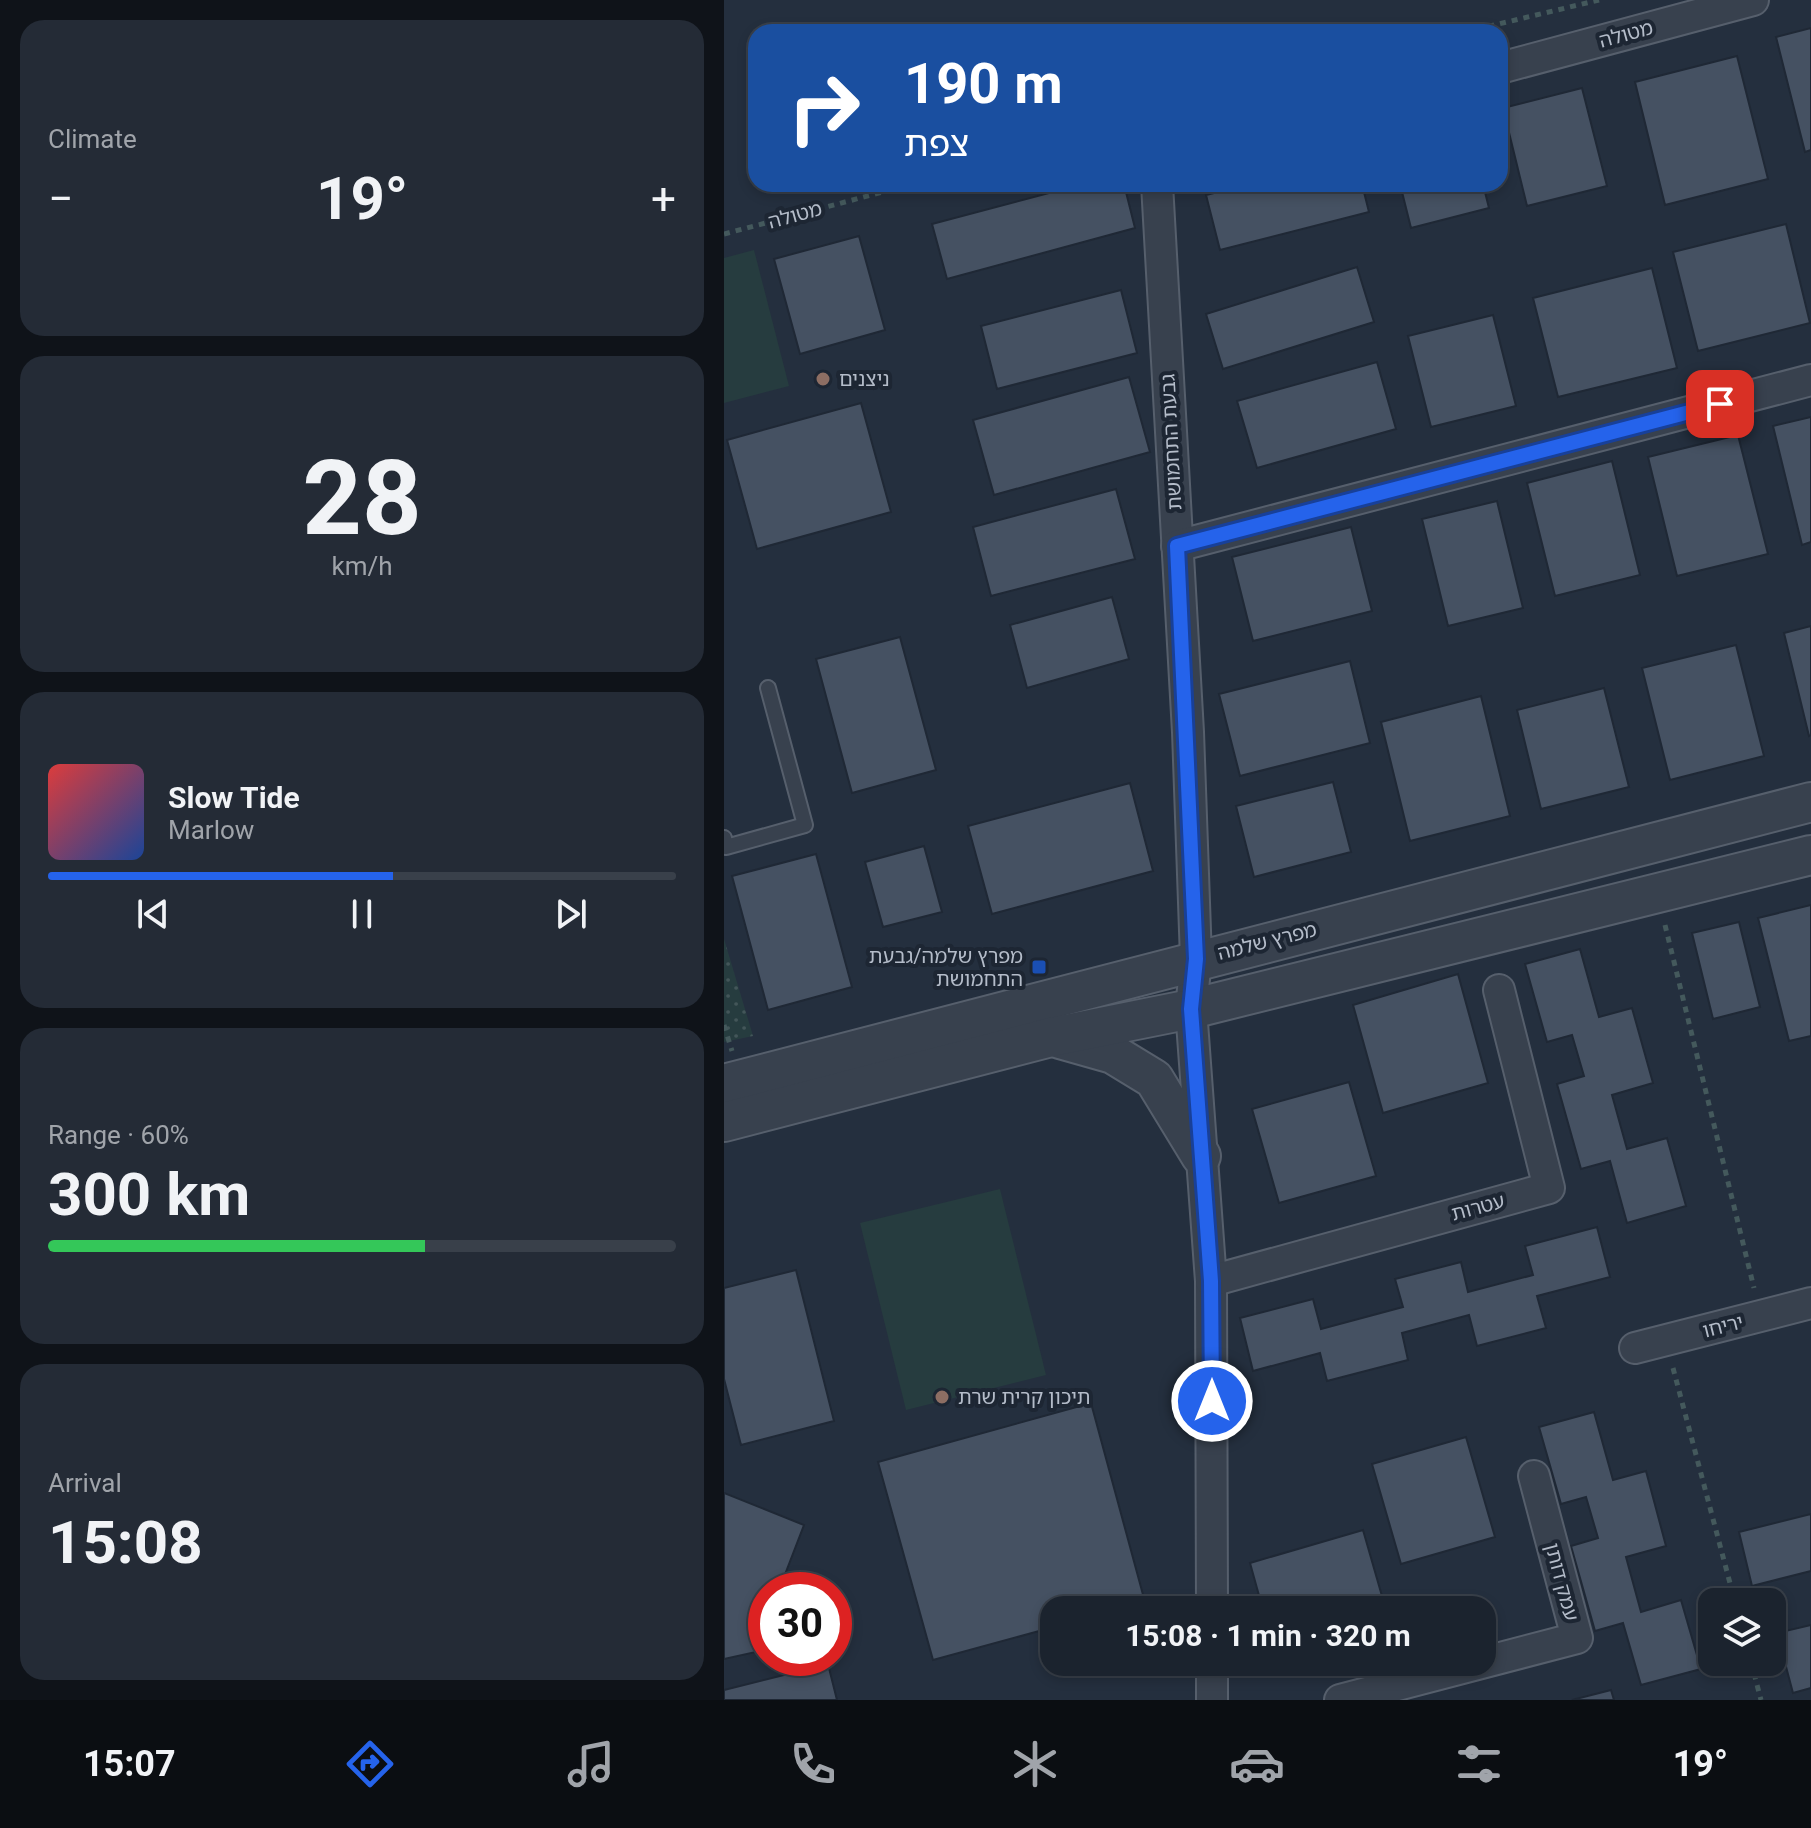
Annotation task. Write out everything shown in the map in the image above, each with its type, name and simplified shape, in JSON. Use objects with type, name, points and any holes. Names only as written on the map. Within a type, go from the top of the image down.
[{"type":"street","name":"מטולה","points":[[1508,66],[1753,0]]},
{"type":"street","name":"גבעת התחמושת","points":[[1157,192],[1196,959],[1191,1009],[1211,1281],[1212,1596]]},
{"type":"street","points":[[1177,546],[1811,380]]},
{"type":"street","name":"מפרץ שלמה","points":[[724,1084],[1196,959],[1811,802]]},
{"type":"street","points":[[724,1122],[1051,1037],[1191,1009],[1811,855]]},
{"type":"street","name":"עטרות","points":[[1211,1281],[1549,1188],[1499,990]]},
{"type":"street","points":[[1051,1037],[1113,1054],[1154,1079],[1201,1156]]},
{"type":"street","name":"יריחו","points":[[1635,1348],[1811,1303]]},
{"type":"street","name":"עמק דותן","points":[[1340,1700],[1577,1638],[1534,1476]]},
{"type":"street","points":[[1212,1676],[1212,1700]]},
{"type":"lane","points":[[724,838],[726,847],[805,825],[768,688]]},
{"type":"path","name":"מטולה","points":[[1498,24],[1599,0]]},
{"type":"path","name":"מטולה","points":[[724,234],[883,192]]},
{"type":"path","points":[[1657,893],[1761,1316]]},
{"type":"path","points":[[1665,1340],[1731,1588]]},
{"type":"path","points":[[1755,1676],[1761,1700]]},
{"type":"green space","points":[[754,250],[789,386],[724,403],[724,258]]},
{"type":"green space","points":[[724,939],[753,1036],[724,1042]]},
{"type":"green space","points":[[1000,1189],[1046,1375],[906,1410],[860,1223]]},
{"type":"building","points":[[1811,28],[1811,150],[1805,152],[1776,37]]},
{"type":"building","points":[[1737,56],[1768,179],[1665,205],[1635,82]]},
{"type":"building","points":[[1582,88],[1607,186],[1527,206],[1508,128],[1508,107]]},
{"type":"building","points":[[1053,192],[1126,192],[1135,228],[947,279],[932,224]]},
{"type":"building","points":[[1218,192],[1364,192],[1369,212],[1220,250],[1206,195]]},
{"type":"building","points":[[1402,192],[1485,192],[1489,208],[1411,228]]},
{"type":"building","points":[[1786,224],[1810,323],[1698,351],[1673,252]]},
{"type":"building","points":[[859,236],[885,330],[800,354],[774,259]]},
{"type":"building","points":[[1357,267],[1374,322],[1223,369],[1206,314]]},
{"type":"building","points":[[1652,268],[1677,368],[1558,397],[1533,298]]},
{"type":"building","points":[[1121,290],[1137,353],[997,389],[981,326]]},
{"type":"building","points":[[1493,315],[1516,406],[1431,427],[1408,336]]},
{"type":"building","points":[[1377,362],[1396,429],[1257,468],[1237,401]]},
{"type":"building","points":[[1129,377],[1150,452],[994,495],[973,420]]},
{"type":"building","points":[[861,403],[891,512],[757,549],[727,440]]},
{"type":"building","points":[[1811,417],[1811,542],[1802,545],[1773,426]]},
{"type":"building","points":[[1738,435],[1768,554],[1677,576],[1648,457]]},
{"type":"building","points":[[1612,461],[1640,575],[1555,596],[1527,483]]},
{"type":"building","points":[[1116,489],[1135,559],[991,596],[973,527]]},
{"type":"building","points":[[1497,501],[1523,608],[1448,626],[1422,519]]},
{"type":"building","points":[[1351,527],[1372,611],[1253,641],[1232,557]]},
{"type":"building","points":[[1112,597],[1129,659],[1027,688],[1010,625]]},
{"type":"building","points":[[1811,626],[1811,735],[1809,736],[1784,633]]},
{"type":"building","points":[[900,637],[936,770],[852,793],[816,659]]},
{"type":"building","points":[[1736,645],[1764,756],[1670,780],[1642,668]]},
{"type":"building","points":[[1350,661],[1370,743],[1240,776],[1219,694]]},
{"type":"building","points":[[1604,688],[1629,787],[1541,809],[1517,710]]},
{"type":"building","points":[[1481,696],[1510,816],[1410,841],[1381,722]]},
{"type":"building","points":[[1333,782],[1351,852],[1254,877],[1236,806]]},
{"type":"building","points":[[1130,783],[1153,871],[992,914],[968,826]]},
{"type":"building","points":[[924,846],[942,912],[883,927],[865,862]]},
{"type":"building","points":[[816,854],[852,987],[768,1010],[732,876]]},
{"type":"building","points":[[1811,905],[1811,1036],[1789,1041],[1758,918]]},
{"type":"building","points":[[1739,922],[1760,1007],[1713,1019],[1692,933]]},
{"type":"building","points":[[1580,949],[1599,1017],[1632,1008],[1653,1083],[1612,1095],[1627,1149],[1667,1138],[1686,1206],[1627,1223],[1610,1161],[1581,1169],[1557,1084],[1584,1076],[1572,1035],[1547,1042],[1525,964]]},
{"type":"building","points":[[1458,974],[1488,1083],[1383,1113],[1353,1005]]},
{"type":"building","points":[[1349,1082],[1376,1176],[1279,1203],[1252,1109]]},
{"type":"building","points":[[1597,1227],[1610,1277],[1537,1296],[1546,1328],[1477,1346],[1469,1315],[1402,1333],[1408,1360],[1327,1381],[1320,1353],[1253,1371],[1240,1318],[1313,1299],[1321,1329],[1403,1307],[1395,1279],[1461,1262],[1468,1292],[1533,1275],[1525,1246]]},
{"type":"building","points":[[796,1270],[834,1421],[741,1445],[724,1379],[724,1288]]},
{"type":"building","points":[[1091,1403],[1143,1596],[1040,1596],[1040,1631],[933,1660],[878,1462]]},
{"type":"building","points":[[1594,1412],[1613,1480],[1646,1471],[1666,1546],[1626,1557],[1641,1612],[1681,1600],[1698,1659],[1698,1670],[1641,1685],[1623,1623],[1595,1631],[1571,1546],[1598,1538],[1586,1497],[1561,1504],[1539,1427]]},
{"type":"building","points":[[1466,1437],[1495,1537],[1401,1564],[1372,1464]]},
{"type":"building","points":[[724,1493],[804,1525],[786,1572],[748,1572],[748,1654],[724,1659]]},
{"type":"building","points":[[1811,1514],[1811,1571],[1752,1586],[1739,1532]]},
{"type":"building","points":[[1363,1530],[1382,1596],[1259,1596],[1250,1563]]},
{"type":"building","points":[[1811,1625],[1811,1688],[1793,1693],[1786,1667],[1786,1631]]},
{"type":"building","points":[[780,1676],[831,1676],[837,1700],[724,1700],[724,1690]]},
{"type":"building","points":[[1611,1690],[1614,1700],[1572,1700]]},
{"type":"place","name":"ניצנים","points":[[823,379]]},
{"type":"place","name":"מפרץ שלמה/גבעת התחמושת","points":[[1039,967]]},
{"type":"place","name":"תיכון קרית שרת","points":[[942,1397]]},
{"type":"route","points":[[1212,1401],[1211,1281],[1191,1009],[1196,959],[1188,732],[1177,546],[1720,404]]}]
